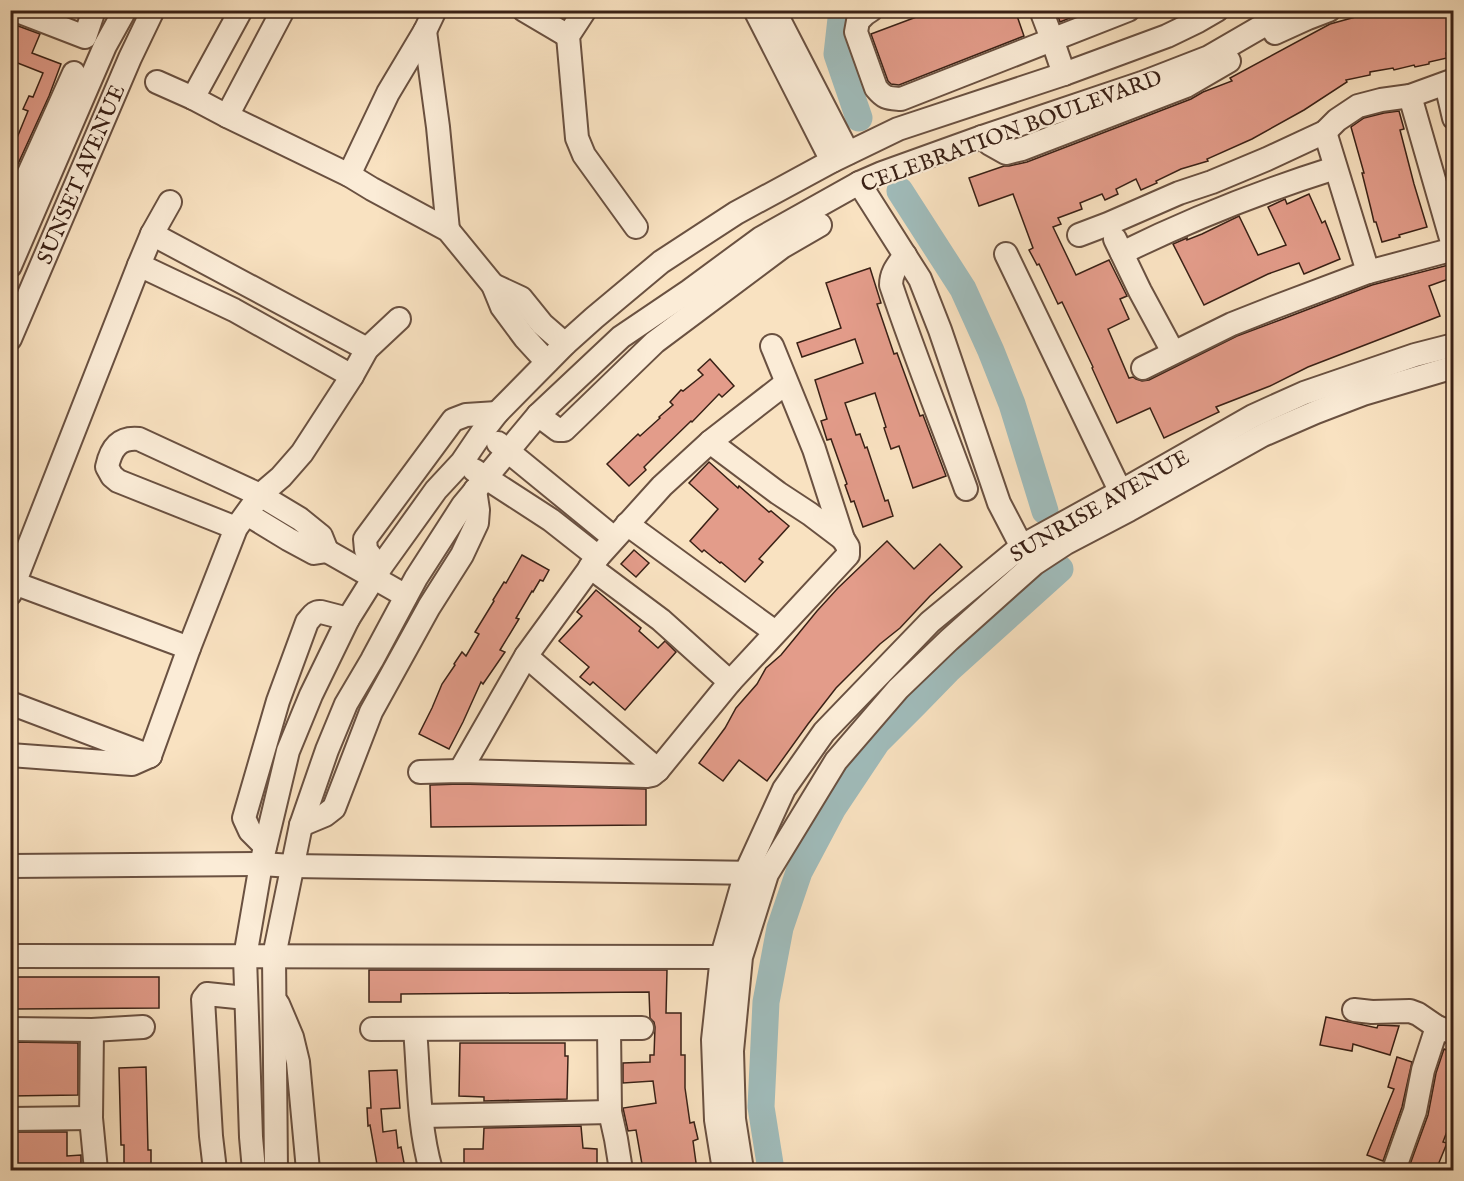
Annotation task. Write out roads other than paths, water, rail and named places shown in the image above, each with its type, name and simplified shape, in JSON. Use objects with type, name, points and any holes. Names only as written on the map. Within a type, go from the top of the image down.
[{"type":"street","points":[[12,11],[85,37],[94,10]]},
{"type":"street","name":"SUNSET AVENUE","points":[[10,266],[105,46],[125,10]]},
{"type":"street","name":"SUNSET AVENUE","points":[[10,339],[130,58],[153,10]]},
{"type":"street","points":[[194,98],[241,10]]},
{"type":"street","points":[[227,116],[283,10]]},
{"type":"street","points":[[350,175],[388,93],[435,10]]},
{"type":"street","points":[[524,10],[568,36]]},
{"type":"street","points":[[585,10],[568,36],[577,138],[579,145],[636,227]]},
{"type":"street","points":[[755,10],[840,157]]},
{"type":"street","points":[[774,10],[840,157]]},
{"type":"street","points":[[872,10],[858,21],[856,32],[876,88],[886,98],[901,99],[1128,10]]},
{"type":"street","points":[[1041,10],[1064,74]]},
{"type":"street","name":"CELEBRATION BOULEVARD","points":[[254,1170],[245,957],[263,855],[288,751],[311,695],[348,619],[377,573],[436,490],[462,462],[497,413],[594,318],[661,262],[735,213],[898,129],[1064,74],[1167,36],[1217,10]]},
{"type":"street","name":"CELEBRATION BOULEVARD","points":[[276,1170],[274,956],[301,825],[327,750],[346,704],[406,596],[463,505],[538,415],[621,337],[761,238],[859,183],[1209,57],[1290,10]]},
{"type":"street","points":[[982,137],[1006,153],[1022,149],[1186,86],[1280,30],[1329,10]]},
{"type":"street","points":[[425,31],[438,127],[448,230]]},
{"type":"street","points":[[10,215],[74,73]]},
{"type":"street","points":[[157,82],[350,175],[448,230],[493,285],[502,307],[525,338],[547,362]]},
{"type":"street","points":[[1079,235],[1267,159],[1325,132],[1337,120],[1358,106],[1410,96],[1450,82],[1454,118]]},
{"type":"street","points":[[1143,368],[1232,324],[1368,272],[1454,249],[1410,96]]},
{"type":"street","points":[[898,129],[901,99]]},
{"type":"street","points":[[1325,132],[1368,272]]},
{"type":"street","points":[[1122,253],[1181,225],[1288,183],[1335,168]]},
{"type":"street","points":[[859,183],[920,279],[999,503],[1028,555]]},
{"type":"street","points":[[170,202],[152,234],[139,265],[12,588],[189,648]]},
{"type":"street","points":[[1108,224],[1173,352]]},
{"type":"street","points":[[538,415],[558,430],[564,430],[655,342],[782,247],[820,225]]},
{"type":"street","points":[[152,234],[367,349]]},
{"type":"street","points":[[1006,254],[1125,501]]},
{"type":"street","points":[[905,255],[893,271],[891,285],[966,489]]},
{"type":"street","points":[[139,265],[234,310],[352,376]]},
{"type":"street","points":[[493,285],[521,298],[542,324],[565,344]]},
{"type":"street","points":[[10,755],[132,764],[150,756],[189,648],[242,521],[260,495],[281,477],[302,453],[367,349],[399,319]]},
{"type":"street","name":"SUNRISE AVENUE","points":[[724,1170],[716,1120],[713,1040],[731,957],[757,873],[836,761],[898,689],[949,640],[1028,555],[1066,543],[1252,416],[1293,398],[1370,370],[1454,345]]},
{"type":"street","points":[[420,772],[652,775],[730,682],[848,555],[848,547],[843,539],[814,449],[772,346]]},
{"type":"street","name":"SUNRISE AVENUE","points":[[1125,501],[1316,412],[1363,394],[1454,367]]},
{"type":"street","points":[[460,771],[526,656],[594,562],[620,531],[662,486],[710,442],[786,383]]},
{"type":"street","points":[[377,573],[366,550],[365,539],[453,420],[466,415],[497,413]]},
{"type":"street","points":[[483,430],[508,452],[620,531],[775,632]]},
{"type":"street","points":[[327,551],[321,536],[300,519],[260,495],[139,439],[125,439],[120,442],[110,457],[107,467],[118,481],[242,521],[288,539],[314,553],[327,551],[377,573],[406,596]]},
{"type":"street","points":[[710,442],[843,539]]},
{"type":"street","points":[[462,462],[480,484],[551,520],[594,562],[730,682]]},
{"type":"street","points":[[301,825],[325,815],[334,807],[371,712],[429,607],[462,555],[477,523],[480,484]]},
{"type":"street","points":[[288,539],[300,519]]},
{"type":"street","points":[[263,855],[244,818],[282,692],[308,622],[314,613],[317,611],[348,619]]},
{"type":"street","points":[[526,656],[658,770]]},
{"type":"street","points":[[10,704],[150,756]]},
{"type":"street","points":[[10,866],[263,855],[292,866],[757,873]]},
{"type":"street","points":[[10,956],[731,957]]},
{"type":"street","name":"SUNRISE AVENUE","points":[[731,957],[734,1119],[742,1170]]},
{"type":"street","points":[[215,1170],[203,999],[207,994],[246,998]]},
{"type":"street","points":[[274,995],[292,1037],[295,1050],[308,1170]]},
{"type":"street","points":[[1354,1010],[1410,1011],[1445,1030],[1423,1070],[1415,1111],[1397,1141],[1394,1170]]},
{"type":"street","points":[[10,1029],[92,1030],[143,1027]]},
{"type":"street","points":[[372,1029],[642,1028]]},
{"type":"street","points":[[415,1029],[422,1116],[431,1170]]},
{"type":"street","points":[[609,1029],[610,1112],[621,1170]]},
{"type":"street","points":[[92,1030],[91,1118],[96,1170]]},
{"type":"street","points":[[422,1116],[610,1112]]},
{"type":"street","points":[[10,1119],[91,1118]]},
{"type":"waterway","points":[[842,10],[837,54],[859,118]]},
{"type":"waterway","points":[[900,191],[963,289],[1012,404],[1045,511]]},
{"type":"waterway","points":[[771,1170],[761,1107],[766,1002],[780,928],[799,872],[833,808],[877,742],[948,670],[1060,569]]}]
